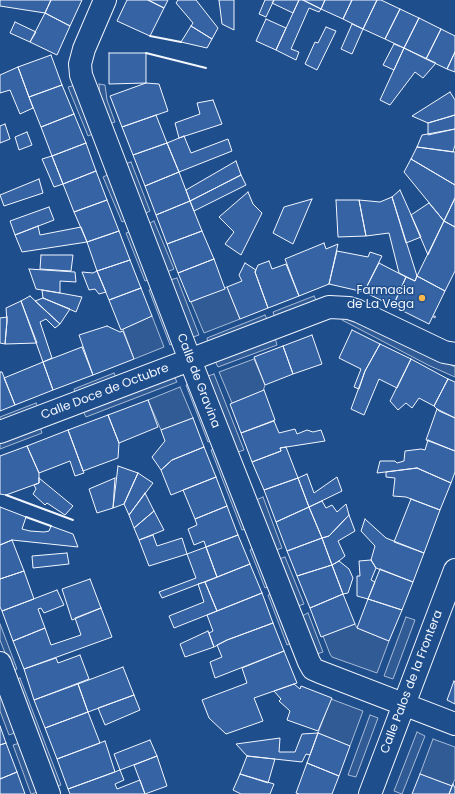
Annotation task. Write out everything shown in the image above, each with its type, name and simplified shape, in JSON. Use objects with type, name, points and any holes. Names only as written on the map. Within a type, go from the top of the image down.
[{"type":"street","name":"Calle de Gravina","points":[[105,0],[84,49],[80,64],[81,75],[190,360],[309,662],[313,669],[455,724]]},
{"type":"street","name":"Calle Doce de Octubre","points":[[0,432],[329,307],[349,308],[358,311],[439,350],[455,354]]},
{"type":"street","name":"Calle Palos de la Frontera","points":[[370,794],[455,570]]},
{"type":"street","points":[[0,663],[49,794]]},
{"type":"path","points":[[433,316],[437,318]]},
{"type":"shaded area","points":[[99,84],[105,85],[107,100],[115,122],[109,124],[100,97]]},
{"type":"shaded area","points":[[76,85],[95,133],[88,136],[68,87]]},
{"type":"shaded area","points":[[131,162],[150,211],[144,214],[125,164]]},
{"type":"shaded area","points":[[110,174],[128,219],[122,222],[103,177]]},
{"type":"shaded area","points":[[154,221],[174,269],[167,272],[148,224]]},
{"type":"shaded area","points":[[132,231],[151,278],[145,281],[126,233]]},
{"type":"shaded area","points":[[177,278],[199,335],[193,337],[170,280]]},
{"type":"shaded area","points":[[227,287],[240,319],[204,333],[191,302]]},
{"type":"shaded area","points":[[155,288],[176,342],[170,345],[149,290]]},
{"type":"shaded area","points":[[314,296],[317,302],[275,318],[273,312]]},
{"type":"shaded area","points":[[265,315],[268,321],[208,344],[207,338]]},
{"type":"shaded area","points":[[152,316],[164,347],[134,359],[123,329]]},
{"type":"shaded area","points":[[344,317],[358,319],[455,367],[455,377],[430,366],[342,320]]},
{"type":"shaded area","points":[[275,338],[277,345],[218,367],[215,361]]},
{"type":"shaded area","points":[[254,359],[265,385],[263,391],[232,403],[219,372]]},
{"type":"shaded area","points":[[114,373],[117,379],[76,395],[74,389]]},
{"type":"shaded area","points":[[214,374],[244,450],[238,452],[208,376]]},
{"type":"shaded area","points":[[174,376],[177,382],[86,417],[83,411]]},
{"type":"shaded area","points":[[192,383],[214,440],[208,442],[186,385]]},
{"type":"shaded area","points":[[180,387],[193,418],[161,430],[148,400]]},
{"type":"shaded area","points":[[36,403],[39,409],[0,424],[0,417]]},
{"type":"shaded area","points":[[40,427],[42,433],[0,449],[0,443]]},
{"type":"shaded area","points":[[217,448],[249,528],[242,530],[211,450]]},
{"type":"shaded area","points":[[263,497],[282,548],[276,550],[256,500]]},
{"type":"shaded area","points":[[256,547],[271,586],[265,588],[250,550]]},
{"type":"shaded area","points":[[285,557],[304,604],[298,606],[279,559]]},
{"type":"shaded area","points":[[274,593],[293,642],[287,645],[268,595]]},
{"type":"shaded area","points":[[308,613],[323,652],[317,654],[302,616]]},
{"type":"shaded area","points":[[406,617],[415,620],[393,679],[384,676]]},
{"type":"shaded area","points":[[0,624],[17,669],[12,671],[0,640]]},
{"type":"shaded area","points":[[355,624],[357,628],[389,641],[377,673],[332,657],[330,654],[323,636]]},
{"type":"shaded area","points":[[20,678],[61,785],[56,787],[15,680]]},
{"type":"shaded area","points":[[0,689],[17,732],[9,735],[0,711]]},
{"type":"shaded area","points":[[331,699],[363,711],[350,746],[318,733]]},
{"type":"shaded area","points":[[370,715],[378,718],[356,777],[348,775]]},
{"type":"shaded area","points":[[417,732],[425,736],[402,794],[394,791]]},
{"type":"shaded area","points":[[433,739],[455,747],[455,779],[452,786],[420,774]]},
{"type":"shaded area","points":[[20,743],[38,792],[31,794],[13,745]]},
{"type":"building","points":[[0,0],[51,0],[45,13],[0,6]]},
{"type":"building","points":[[51,0],[82,0],[70,26],[45,13]]},
{"type":"building","points":[[127,0],[148,0],[164,8],[150,36],[117,21]]},
{"type":"building","points":[[148,0],[168,0],[164,8]]},
{"type":"building","points":[[178,0],[196,0],[218,28],[212,39],[191,26],[193,23],[176,3]]},
{"type":"building","points":[[219,0],[234,0],[234,30],[222,24]]},
{"type":"building","points":[[265,0],[274,0],[266,17],[259,14]]},
{"type":"building","points":[[274,0],[299,0],[293,13],[272,3]]},
{"type":"building","points":[[299,0],[303,0],[321,9],[319,12],[309,8],[291,49],[299,52],[296,60],[276,50]]},
{"type":"building","points":[[303,0],[325,0],[321,9]]},
{"type":"building","points":[[325,0],[352,0],[343,19],[321,9]]},
{"type":"building","points":[[352,0],[377,0],[363,29],[343,19]]},
{"type":"building","points":[[377,0],[381,0],[400,9],[385,39],[363,29]]},
{"type":"building","points":[[400,9],[419,18],[404,48],[385,39]]},
{"type":"building","points":[[45,13],[70,26],[57,55],[30,42]]},
{"type":"building","points":[[419,18],[441,29],[426,59],[404,48]]},
{"type":"building","points":[[266,19],[286,28],[276,50],[256,41]]},
{"type":"building","points":[[15,22],[36,32],[30,42],[10,33]]},
{"type":"building","points":[[352,24],[363,29],[352,54],[341,49]]},
{"type":"building","points":[[191,26],[212,39],[207,48],[181,42]]},
{"type":"building","points":[[326,27],[336,31],[317,70],[305,64],[315,42],[318,43]]},
{"type":"building","points":[[441,29],[455,36],[455,52],[447,69],[426,59]]},
{"type":"building","points":[[394,44],[404,48],[394,70],[383,65]]},
{"type":"building","points":[[404,48],[436,63],[423,78],[415,72],[390,105],[380,100]]},
{"type":"building","points":[[455,52],[455,72],[447,69]]},
{"type":"building","points":[[109,53],[146,53],[146,83],[109,84]]},
{"type":"building","points":[[51,55],[62,85],[29,97],[18,67]]},
{"type":"building","points":[[18,67],[33,108],[20,114],[10,90],[0,93],[0,75]]},
{"type":"building","points":[[146,83],[159,84],[168,111],[122,127],[110,96]]},
{"type":"building","points":[[62,85],[74,114],[41,127],[29,97]]},
{"type":"building","points":[[450,92],[455,100],[455,115],[428,123],[412,116]]},
{"type":"building","points":[[213,100],[222,124],[179,138],[175,123],[200,114],[197,103]]},
{"type":"building","points":[[74,114],[86,143],[52,156],[41,127]]},
{"type":"building","points":[[156,115],[167,143],[133,155],[122,127]]},
{"type":"building","points":[[455,115],[455,129],[428,135],[428,123]]},
{"type":"building","points":[[5,124],[10,139],[0,143],[0,126]]},
{"type":"building","points":[[455,129],[455,145],[453,152],[417,147],[422,135]]},
{"type":"building","points":[[27,132],[32,145],[19,150],[15,137]]},
{"type":"building","points":[[184,136],[191,153],[228,139],[232,151],[179,172],[167,143]]},
{"type":"building","points":[[86,143],[96,171],[63,184],[52,156]]},
{"type":"building","points":[[167,143],[179,172],[145,186],[133,155]]},
{"type":"building","points":[[417,147],[455,152],[455,185],[411,159]]},
{"type":"building","points":[[52,156],[63,184],[54,187],[42,159]]},
{"type":"building","points":[[411,159],[455,185],[455,198],[444,221],[404,172]]},
{"type":"building","points":[[236,161],[241,175],[190,201],[186,190]]},
{"type":"building","points":[[96,171],[107,200],[74,212],[63,184]]},
{"type":"building","points":[[179,172],[190,201],[156,215],[145,186]]},
{"type":"building","points":[[241,175],[246,185],[194,211],[190,201]]},
{"type":"building","points":[[39,179],[43,193],[4,206],[0,195]]},
{"type":"building","points":[[400,190],[421,237],[406,243],[392,197]]},
{"type":"building","points":[[248,192],[253,204],[262,213],[241,255],[225,244],[234,232],[219,217]]},
{"type":"building","points":[[392,197],[417,276],[415,281],[399,273],[389,233],[366,236],[359,200],[380,202]]},
{"type":"building","points":[[455,198],[455,227],[444,221]]},
{"type":"building","points":[[312,199],[293,244],[273,233],[284,207]]},
{"type":"building","points":[[107,200],[119,231],[87,242],[74,212]]},
{"type":"building","points":[[336,200],[359,200],[366,236],[338,237]]},
{"type":"building","points":[[190,201],[202,231],[167,244],[156,215]]},
{"type":"building","points":[[429,203],[444,221],[428,255],[411,215]]},
{"type":"building","points":[[49,207],[54,220],[15,235],[10,221]]},
{"type":"building","points":[[444,221],[455,227],[455,271],[445,291],[417,276]]},
{"type":"building","points":[[38,226],[40,235],[81,227],[87,242],[22,252],[15,235]]},
{"type":"building","points":[[119,231],[130,260],[97,271],[87,242]]},
{"type":"building","points":[[202,231],[214,259],[178,273],[167,244]]},
{"type":"building","points":[[324,243],[326,249],[338,244],[329,284],[299,296],[285,259]]},
{"type":"building","points":[[337,251],[368,257],[370,252],[382,256],[364,292],[329,284]]},
{"type":"building","points":[[41,255],[73,255],[71,271],[40,269]]},
{"type":"building","points":[[214,259],[225,289],[190,302],[178,273]]},
{"type":"building","points":[[130,260],[141,288],[109,300],[97,271]]},
{"type":"building","points":[[269,261],[272,269],[286,264],[299,296],[268,308],[255,272],[258,265]]},
{"type":"building","points":[[245,263],[256,270],[255,272],[268,308],[240,319],[227,287],[242,281],[239,275]]},
{"type":"building","points":[[379,263],[406,277],[393,306],[364,292]]},
{"type":"building","points":[[29,269],[75,272],[76,282],[60,281],[60,293],[36,289]]},
{"type":"building","points":[[97,271],[106,292],[99,294],[95,289],[89,290],[82,272],[93,273]]},
{"type":"building","points":[[417,276],[445,291],[429,324],[393,306],[406,277],[415,281]]},
{"type":"building","points":[[141,288],[152,316],[121,330],[109,300]]},
{"type":"building","points":[[42,290],[82,297],[76,312],[43,298]]},
{"type":"building","points":[[30,296],[60,324],[55,328],[46,319],[40,322],[52,358],[43,362],[21,301]]},
{"type":"building","points":[[43,298],[70,309],[60,324],[35,301]]},
{"type":"building","points":[[21,301],[37,343],[5,344],[7,321],[6,308]]},
{"type":"building","points":[[7,317],[5,344],[0,343],[0,318]]},
{"type":"building","points":[[107,326],[120,332],[123,331],[134,359],[93,375],[79,335]]},
{"type":"building","points":[[352,330],[380,344],[365,371],[359,389],[354,387],[361,369],[339,358]]},
{"type":"building","points":[[312,335],[322,364],[293,374],[283,346]]},
{"type":"building","points":[[380,344],[411,359],[397,388],[379,379],[364,415],[351,409],[365,371]]},
{"type":"building","points":[[283,346],[293,374],[265,385],[254,357]]},
{"type":"building","points":[[82,347],[93,375],[53,390],[43,362]]},
{"type":"building","points":[[411,359],[448,379],[434,406],[419,398],[412,408],[406,403],[398,410],[390,401]]},
{"type":"building","points":[[43,362],[53,390],[15,405],[4,378]]},
{"type":"building","points":[[0,372],[2,372],[15,405],[0,411]]},
{"type":"building","points":[[448,379],[455,382],[455,418],[439,411],[434,406]]},
{"type":"building","points":[[264,390],[275,420],[241,433],[230,404]]},
{"type":"building","points":[[148,400],[158,427],[119,443],[108,415]]},
{"type":"building","points":[[437,409],[455,418],[455,451],[426,440]]},
{"type":"building","points":[[108,415],[119,443],[118,458],[83,471],[68,430]]},
{"type":"building","points":[[193,418],[204,447],[172,460],[161,470],[152,457],[165,441],[161,430]]},
{"type":"building","points":[[274,421],[279,433],[295,429],[297,434],[307,430],[313,432],[321,430],[325,441],[280,448],[281,451],[252,462],[241,433]]},
{"type":"building","points":[[68,430],[84,473],[75,476],[70,461],[39,473],[27,446]]},
{"type":"building","points":[[428,440],[455,451],[455,472],[451,483],[417,468],[377,473],[380,461],[395,461],[397,463],[404,461],[405,451],[425,450]]},
{"type":"building","points":[[27,446],[39,473],[39,483],[6,495],[0,494],[0,456]]},
{"type":"building","points":[[204,447],[216,477],[171,495],[161,470],[172,460]]},
{"type":"building","points":[[286,447],[298,478],[264,490],[252,462],[281,451],[280,448]]},
{"type":"building","points":[[118,466],[138,473],[124,504],[113,508]]},
{"type":"building","points":[[417,468],[451,483],[440,510],[406,497],[393,496],[395,478],[386,477],[386,472]]},
{"type":"building","points":[[138,473],[153,483],[129,515],[124,504]]},
{"type":"building","points":[[307,474],[314,493],[337,477],[342,491],[309,507],[298,478]]},
{"type":"building","points":[[216,477],[227,506],[195,519],[183,490]]},
{"type":"building","points":[[39,478],[73,506],[65,515],[47,503],[45,505],[33,494],[36,489],[34,485],[39,483]]},
{"type":"building","points":[[115,478],[113,508],[97,513],[89,489]]},
{"type":"building","points":[[298,478],[309,507],[276,522],[264,490]]},
{"type":"building","points":[[145,493],[154,511],[134,528],[129,515]]},
{"type":"building","points":[[411,499],[440,510],[424,553],[394,542]]},
{"type":"building","points":[[322,501],[326,508],[332,505],[337,512],[346,504],[349,515],[329,536],[322,538],[309,507]]},
{"type":"building","points":[[227,506],[238,535],[206,547],[204,541],[194,545],[188,529],[197,525],[195,519]]},
{"type":"building","points":[[0,507],[26,517],[22,529],[44,532],[49,531],[51,526],[73,534],[78,547],[12,540],[0,545]]},
{"type":"building","points":[[309,507],[322,538],[287,551],[276,522]]},
{"type":"building","points":[[154,511],[164,530],[139,540],[134,528]]},
{"type":"building","points":[[349,515],[355,531],[338,541],[345,556],[332,565],[322,538],[329,536]]},
{"type":"building","points":[[365,519],[386,538],[424,553],[413,582],[376,568],[371,560],[375,546],[361,531]]},
{"type":"building","points":[[153,535],[157,546],[182,538],[187,554],[149,566],[139,540]]},
{"type":"building","points":[[238,535],[250,564],[217,577],[206,547]]},
{"type":"building","points":[[322,538],[332,565],[297,576],[287,551]]},
{"type":"building","points":[[12,540],[24,571],[0,579],[0,545]]},
{"type":"building","points":[[206,547],[217,577],[162,598],[159,592],[196,578],[187,554]]},
{"type":"building","points":[[67,553],[69,564],[33,568],[32,556]]},
{"type":"building","points":[[371,560],[376,568],[371,580],[375,582],[368,599],[357,596],[357,576],[360,576],[359,561]]},
{"type":"building","points":[[339,561],[349,569],[353,578],[348,593],[343,594],[332,565]]},
{"type":"building","points":[[250,564],[262,593],[217,611],[205,582]]},
{"type":"building","points":[[332,565],[343,594],[310,608],[297,576]]},
{"type":"building","points":[[380,569],[413,582],[402,610],[368,599]]},
{"type":"building","points":[[24,571],[34,599],[2,611],[0,607],[0,579]]},
{"type":"building","points":[[90,579],[101,608],[72,620],[62,589]]},
{"type":"building","points":[[205,582],[217,611],[174,628],[169,616],[204,602],[198,584]]},
{"type":"building","points":[[57,590],[64,605],[44,613],[41,608],[38,609],[45,628],[13,641],[2,611]]},
{"type":"building","points":[[262,593],[273,623],[227,640],[214,647],[209,633],[213,631],[207,615]]},
{"type":"building","points":[[343,594],[355,624],[321,637],[310,608]]},
{"type":"building","points":[[368,599],[402,610],[389,641],[357,628]]},
{"type":"building","points":[[101,608],[112,637],[24,669],[13,641],[45,628],[51,645],[81,635],[75,618]]},
{"type":"building","points":[[273,623],[284,651],[215,678],[210,662],[222,657],[217,645]]},
{"type":"building","points":[[208,631],[214,647],[185,657],[180,644]]},
{"type":"building","points":[[284,651],[297,683],[254,698],[263,721],[226,734],[209,718],[202,700],[247,683],[242,668]]},
{"type":"building","points":[[80,655],[89,679],[34,700],[24,669],[56,658],[58,663]]},
{"type":"building","points":[[123,667],[134,695],[88,712],[78,684]]},
{"type":"building","points":[[454,681],[455,682],[455,704],[447,700]]},
{"type":"building","points":[[78,684],[88,712],[45,728],[34,700]]},
{"type":"building","points":[[294,684],[300,689],[301,686],[332,698],[318,731],[287,720],[290,711],[279,701],[281,699],[274,691]]},
{"type":"building","points":[[134,695],[140,710],[105,725],[98,708]]},
{"type":"building","points":[[88,712],[100,743],[57,759],[45,728]]},
{"type":"building","points":[[0,726],[6,743],[0,745]]},
{"type":"building","points":[[318,733],[310,755],[306,754],[302,762],[247,756],[236,744],[280,738],[279,752],[295,752],[302,734]]},
{"type":"building","points":[[318,733],[350,746],[339,776],[307,763]]},
{"type":"building","points":[[150,740],[157,756],[120,770],[114,754]]},
{"type":"building","points":[[105,741],[115,772],[68,789],[57,759]]},
{"type":"building","points":[[6,743],[17,772],[0,779],[0,745]]},
{"type":"building","points":[[157,756],[167,786],[145,794],[134,765]]},
{"type":"building","points":[[247,756],[275,759],[268,783],[240,774]]},
{"type":"building","points":[[307,763],[339,776],[332,794],[296,793]]},
{"type":"building","points":[[120,770],[124,780],[115,784],[117,789],[140,780],[145,794],[70,794],[68,789]]},
{"type":"building","points":[[17,772],[25,794],[0,794],[0,779]]},
{"type":"building","points":[[240,774],[274,784],[270,794],[241,794],[233,790]]},
{"type":"building","points":[[420,774],[452,786],[449,794],[412,794]]},
{"type":"building","points":[[453,784],[455,794],[449,794]]},
{"type":"wall","points":[[150,36],[181,42]]},
{"type":"wall","points":[[146,53],[206,68]]},
{"type":"wall","points":[[6,495],[73,520]]},
{"type":"wall","points":[[26,517],[51,526]]},
{"type":"place","name":"Farmacia de La Vega","points":[[422,298]]}]
